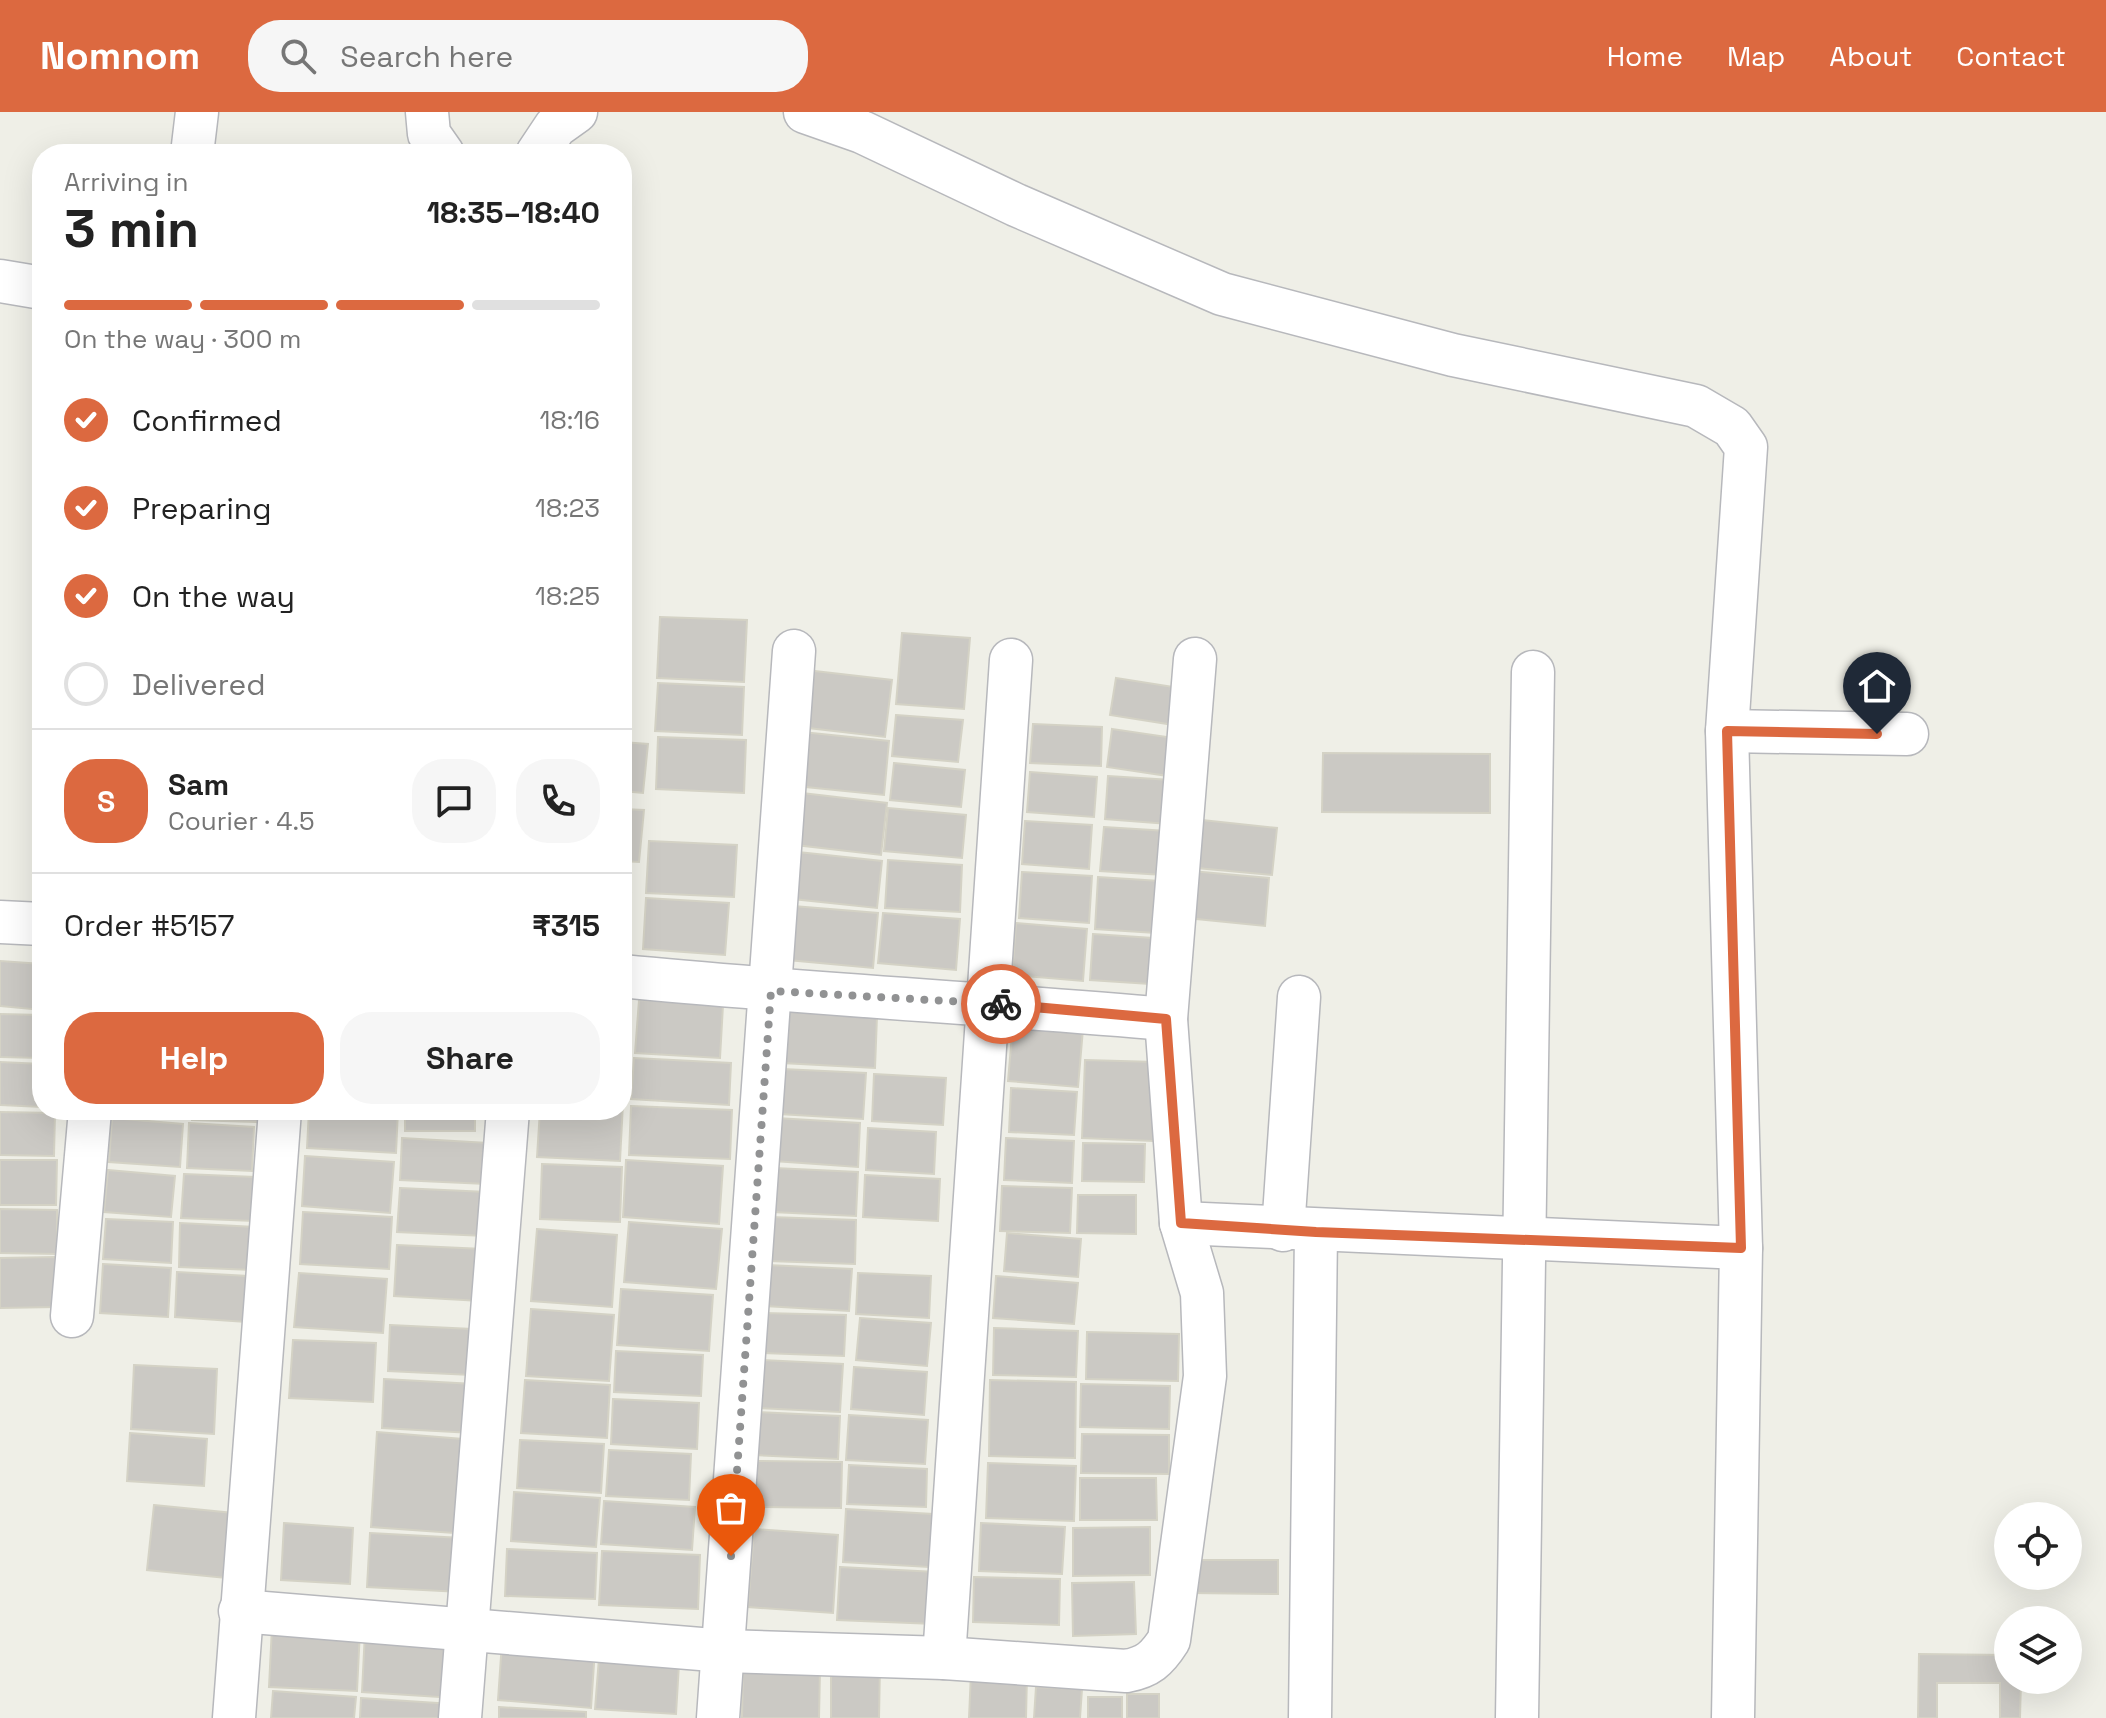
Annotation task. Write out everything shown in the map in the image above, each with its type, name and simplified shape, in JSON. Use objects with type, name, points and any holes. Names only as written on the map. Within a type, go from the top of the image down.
[{"type":"street","points":[[193,144],[197,112]]},
{"type":"street","points":[[427,112],[429,134],[436,144]]},
{"type":"street","points":[[544,144],[555,127],[576,112]]},
{"type":"street","points":[[805,112],[862,132],[1016,205],[1222,294],[1453,355],[1696,406],[1732,427],[1746,447],[1727,731],[1741,1248],[1733,1718]]},
{"type":"street","points":[[0,281],[32,286]]},
{"type":"street","points":[[718,1718],[794,651]]},
{"type":"street","points":[[240,1611],[725,1651],[944,1658],[1126,1671],[1144,1668],[1159,1656],[1169,1640],[1205,1376],[1202,1293],[1181,1223],[1166,1019],[1195,659]]},
{"type":"street","points":[[944,1658],[1011,660]]},
{"type":"street","points":[[1517,1718],[1533,672]]},
{"type":"street","points":[[1727,731],[1907,734]]},
{"type":"street","points":[[0,922],[32,924]]},
{"type":"street","points":[[632,977],[771,991],[988,1003],[1166,1019]]},
{"type":"street","points":[[1299,997],[1299,1231],[1310,1718]]},
{"type":"street","points":[[72,1316],[89,1120]]},
{"type":"street","points":[[234,1718],[279,1120]]},
{"type":"street","points":[[460,1718],[507,1120]]},
{"type":"street","points":[[1181,1223],[1299,1231],[1741,1248]]},
{"type":"building","points":[[660,617],[747,620],[744,682],[657,678]]},
{"type":"building","points":[[902,633],[970,638],[964,709],[896,704]]},
{"type":"building","points":[[806,670],[892,680],[885,737],[800,727]]},
{"type":"building","points":[[1116,678],[1180,688],[1174,725],[1110,715]]},
{"type":"building","points":[[658,683],[744,687],[742,735],[655,731]]},
{"type":"building","points":[[896,715],[963,720],[958,762],[892,756]]},
{"type":"building","points":[[1033,724],[1102,727],[1101,766],[1030,763]]},
{"type":"building","points":[[1112,729],[1174,738],[1168,776],[1107,767]]},
{"type":"building","points":[[802,732],[889,741],[884,795],[796,786]]},
{"type":"building","points":[[658,737],[746,740],[744,793],[656,789]]},
{"type":"building","points":[[632,743],[648,744],[643,793],[632,792]]},
{"type":"building","points":[[1323,753],[1490,754],[1490,813],[1322,812]]},
{"type":"building","points":[[894,763],[965,770],[961,807],[890,800]]},
{"type":"building","points":[[1030,772],[1097,777],[1094,817],[1027,812]]},
{"type":"building","points":[[1108,776],[1171,780],[1168,824],[1105,819]]},
{"type":"building","points":[[802,793],[887,803],[881,855],[796,845]]},
{"type":"building","points":[[888,808],[966,815],[962,858],[884,851]]},
{"type":"building","points":[[632,809],[644,810],[639,862],[632,862]]},
{"type":"building","points":[[1202,820],[1277,828],[1272,875],[1197,868]]},
{"type":"building","points":[[1025,821],[1092,825],[1089,869],[1022,864]]},
{"type":"building","points":[[1104,827],[1167,831],[1163,875],[1100,871]]},
{"type":"building","points":[[649,841],[737,845],[734,897],[646,893]]},
{"type":"building","points":[[798,852],[882,861],[877,908],[793,899]]},
{"type":"building","points":[[888,860],[962,865],[960,912],[885,908]]},
{"type":"building","points":[[1191,871],[1269,878],[1265,926],[1187,918]]},
{"type":"building","points":[[1022,872],[1092,876],[1089,923],[1019,918]]},
{"type":"building","points":[[1098,877],[1175,882],[1171,934],[1095,929]]},
{"type":"building","points":[[646,898],[729,903],[725,955],[643,949]]},
{"type":"building","points":[[793,906],[878,913],[873,968],[788,960]]},
{"type":"building","points":[[883,913],[960,919],[956,970],[878,963]]},
{"type":"building","points":[[1016,923],[1087,929],[1083,981],[1012,975]]},
{"type":"building","points":[[1093,934],[1168,939],[1165,985],[1090,980]]},
{"type":"building","points":[[0,961],[32,963],[32,1009],[0,1006]]},
{"type":"building","points":[[639,1000],[723,1005],[720,1058],[635,1053]]},
{"type":"building","points":[[785,1011],[877,1016],[875,1068],[782,1063]]},
{"type":"building","points":[[0,1014],[32,1015],[32,1058],[0,1057]]},
{"type":"building","points":[[1013,1023],[1083,1029],[1078,1087],[1008,1081]]},
{"type":"building","points":[[634,1058],[731,1063],[729,1105],[632,1099]]},
{"type":"building","points":[[1085,1060],[1156,1062],[1153,1141],[1082,1138]]},
{"type":"building","points":[[0,1062],[32,1064],[32,1107],[0,1105]]},
{"type":"building","points":[[782,1069],[866,1073],[863,1119],[779,1114]]},
{"type":"building","points":[[874,1074],[946,1078],[943,1125],[872,1121]]},
{"type":"building","points":[[1011,1088],[1077,1092],[1074,1135],[1009,1132]]},
{"type":"building","points":[[632,1106],[732,1110],[730,1159],[629,1155]]},
{"type":"building","points":[[0,1112],[32,1113],[32,1120],[55,1120],[54,1156],[0,1155]]},
{"type":"building","points":[[776,1118],[860,1123],[858,1167],[774,1161]]},
{"type":"building","points":[[112,1120],[183,1124],[180,1167],[109,1162]]},
{"type":"building","points":[[192,1120],[258,1120],[258,1122]]},
{"type":"building","points":[[308,1120],[398,1120],[396,1153],[307,1148]]},
{"type":"building","points":[[405,1120],[475,1120],[475,1131],[405,1131]]},
{"type":"building","points":[[539,1120],[622,1120],[620,1161],[537,1157]]},
{"type":"building","points":[[189,1123],[254,1127],[252,1171],[187,1168]]},
{"type":"building","points":[[868,1128],[936,1132],[934,1174],[866,1170]]},
{"type":"building","points":[[402,1138],[488,1143],[486,1184],[400,1180]]},
{"type":"building","points":[[1006,1138],[1074,1141],[1072,1183],[1004,1180]]},
{"type":"building","points":[[1083,1143],[1145,1144],[1144,1182],[1082,1181]]},
{"type":"building","points":[[305,1156],[394,1162],[390,1213],[302,1206]]},
{"type":"building","points":[[0,1160],[57,1160],[56,1205],[0,1205]]},
{"type":"building","points":[[626,1160],[723,1166],[719,1224],[623,1217]]},
{"type":"building","points":[[542,1164],[622,1167],[620,1222],[540,1219]]},
{"type":"building","points":[[774,1168],[858,1172],[856,1216],[772,1212]]},
{"type":"building","points":[[108,1170],[175,1176],[171,1217],[104,1212]]},
{"type":"building","points":[[184,1174],[256,1177],[254,1221],[181,1218]]},
{"type":"building","points":[[865,1175],[940,1179],[938,1221],[863,1217]]},
{"type":"building","points":[[1002,1186],[1072,1188],[1070,1233],[1000,1231]]},
{"type":"building","points":[[400,1188],[487,1192],[485,1236],[397,1232]]},
{"type":"building","points":[[1078,1195],[1136,1195],[1136,1234],[1077,1233]]},
{"type":"building","points":[[0,1209],[57,1210],[57,1254],[0,1253]]},
{"type":"building","points":[[303,1212],[392,1217],[389,1269],[300,1264]]},
{"type":"building","points":[[770,1217],[856,1220],[855,1264],[769,1261]]},
{"type":"building","points":[[106,1219],[173,1222],[171,1263],[103,1259]]},
{"type":"building","points":[[629,1222],[722,1229],[716,1289],[624,1282]]},
{"type":"building","points":[[180,1223],[255,1227],[253,1270],[179,1267]]},
{"type":"building","points":[[537,1229],[617,1235],[612,1307],[531,1301]]},
{"type":"building","points":[[1007,1233],[1081,1239],[1078,1277],[1004,1271]]},
{"type":"building","points":[[397,1245],[483,1249],[480,1301],[394,1296]]},
{"type":"building","points":[[55,1257],[55,1307],[0,1308],[0,1258]]},
{"type":"building","points":[[103,1264],[171,1268],[168,1317],[100,1313]]},
{"type":"building","points":[[767,1265],[852,1269],[849,1311],[765,1306]]},
{"type":"building","points":[[177,1272],[248,1276],[246,1322],[175,1317]]},
{"type":"building","points":[[299,1273],[387,1279],[383,1333],[294,1327]]},
{"type":"building","points":[[858,1273],[931,1276],[929,1318],[856,1314]]},
{"type":"building","points":[[996,1276],[1078,1283],[1074,1324],[993,1318]]},
{"type":"building","points":[[621,1289],[713,1295],[709,1351],[617,1345]]},
{"type":"building","points":[[531,1309],[614,1315],[609,1381],[526,1376]]},
{"type":"building","points":[[763,1313],[846,1315],[844,1356],[761,1353]]},
{"type":"building","points":[[860,1318],[931,1323],[927,1366],[856,1360]]},
{"type":"building","points":[[390,1325],[472,1329],[471,1375],[388,1371]]},
{"type":"building","points":[[994,1328],[1078,1331],[1076,1377],[993,1375]]},
{"type":"building","points":[[1087,1332],[1179,1334],[1178,1381],[1086,1379]]},
{"type":"building","points":[[293,1340],[376,1343],[373,1402],[289,1398]]},
{"type":"building","points":[[616,1351],[703,1355],[701,1396],[614,1392]]},
{"type":"building","points":[[762,1360],[843,1364],[840,1412],[759,1408]]},
{"type":"building","points":[[134,1365],[217,1369],[214,1434],[131,1429]]},
{"type":"building","points":[[854,1367],[927,1372],[924,1415],[851,1409]]},
{"type":"building","points":[[384,1379],[474,1384],[472,1433],[382,1428]]},
{"type":"building","points":[[525,1380],[610,1385],[607,1438],[521,1433]]},
{"type":"building","points":[[990,1380],[1076,1382],[1075,1458],[989,1456]]},
{"type":"building","points":[[1081,1384],[1170,1386],[1169,1429],[1080,1427]]},
{"type":"building","points":[[613,1399],[699,1403],[697,1449],[611,1444]]},
{"type":"building","points":[[756,1412],[840,1416],[838,1459],[754,1455]]},
{"type":"building","points":[[849,1415],[928,1420],[925,1464],[846,1460]]},
{"type":"building","points":[[377,1432],[475,1440],[468,1534],[371,1527]]},
{"type":"building","points":[[130,1433],[207,1439],[204,1486],[127,1481]]},
{"type":"building","points":[[1082,1434],[1169,1435],[1169,1474],[1081,1473]]},
{"type":"building","points":[[520,1440],[604,1444],[601,1493],[517,1488]]},
{"type":"building","points":[[609,1450],[691,1454],[689,1500],[606,1496]]},
{"type":"building","points":[[756,1461],[842,1462],[841,1508],[755,1507]]},
{"type":"building","points":[[988,1463],[1076,1466],[1074,1521],[986,1518]]},
{"type":"building","points":[[849,1465],[927,1469],[926,1507],[847,1504]]},
{"type":"building","points":[[1080,1478],[1156,1478],[1157,1520],[1080,1520]]},
{"type":"building","points":[[514,1492],[600,1498],[596,1547],[511,1541]]},
{"type":"building","points":[[604,1501],[695,1507],[692,1550],[601,1544]]},
{"type":"building","points":[[154,1505],[243,1514],[236,1579],[147,1570]]},
{"type":"building","points":[[846,1509],[933,1514],[929,1567],[843,1562]]},
{"type":"building","points":[[284,1523],[353,1528],[350,1584],[281,1580]]},
{"type":"building","points":[[981,1523],[1065,1527],[1062,1574],[979,1571]]},
{"type":"building","points":[[1150,1527],[1150,1575],[1073,1576],[1073,1528]]},
{"type":"building","points":[[754,1529],[838,1535],[833,1613],[748,1607]]},
{"type":"building","points":[[370,1533],[462,1538],[460,1592],[367,1587]]},
{"type":"building","points":[[507,1549],[597,1553],[595,1599],[505,1596]]},
{"type":"building","points":[[602,1551],[700,1555],[698,1609],[599,1605]]},
{"type":"building","points":[[1191,1560],[1278,1560],[1278,1594],[1191,1593]]},
{"type":"building","points":[[840,1567],[936,1572],[934,1624],[837,1620]]},
{"type":"building","points":[[974,1577],[1060,1579],[1059,1625],[973,1622]]},
{"type":"building","points":[[1134,1582],[1136,1634],[1073,1636],[1072,1583]]},
{"type":"building","points":[[272,1627],[360,1630],[357,1691],[269,1687]]},
{"type":"building","points":[[365,1632],[459,1638],[455,1698],[362,1692]]},
{"type":"building","points":[[502,1642],[595,1649],[591,1708],[498,1700]]},
{"type":"building","points":[[1919,1654],[1994,1655],[1994,1683],[1937,1683],[1937,1718],[1918,1718]]},
{"type":"building","points":[[599,1658],[679,1664],[676,1714],[595,1709]]},
{"type":"building","points":[[831,1665],[880,1665],[879,1718],[831,1718]]},
{"type":"building","points":[[743,1668],[820,1669],[819,1718],[742,1718]]},
{"type":"building","points":[[971,1673],[1027,1675],[1026,1718],[969,1718]]},
{"type":"building","points":[[1036,1687],[1082,1689],[1080,1718],[1034,1718]]},
{"type":"building","points":[[273,1691],[356,1697],[354,1718],[271,1718]]},
{"type":"building","points":[[1127,1694],[1159,1694],[1159,1718],[1127,1718]]},
{"type":"building","points":[[2000,1694],[2021,1694],[2020,1718],[2000,1718]]},
{"type":"building","points":[[1088,1697],[1122,1697],[1122,1718],[1088,1718]]},
{"type":"building","points":[[361,1698],[452,1704],[451,1718],[360,1718]]},
{"type":"building","points":[[499,1707],[586,1712],[586,1718],[499,1718]]},
{"type":"way so far","points":[[731,1556],[771,991],[1001,1004]]},
{"type":"route","points":[[1001,1004],[1166,1019],[1181,1223],[1316,1232],[1741,1248],[1727,731],[1877,734]]}]
